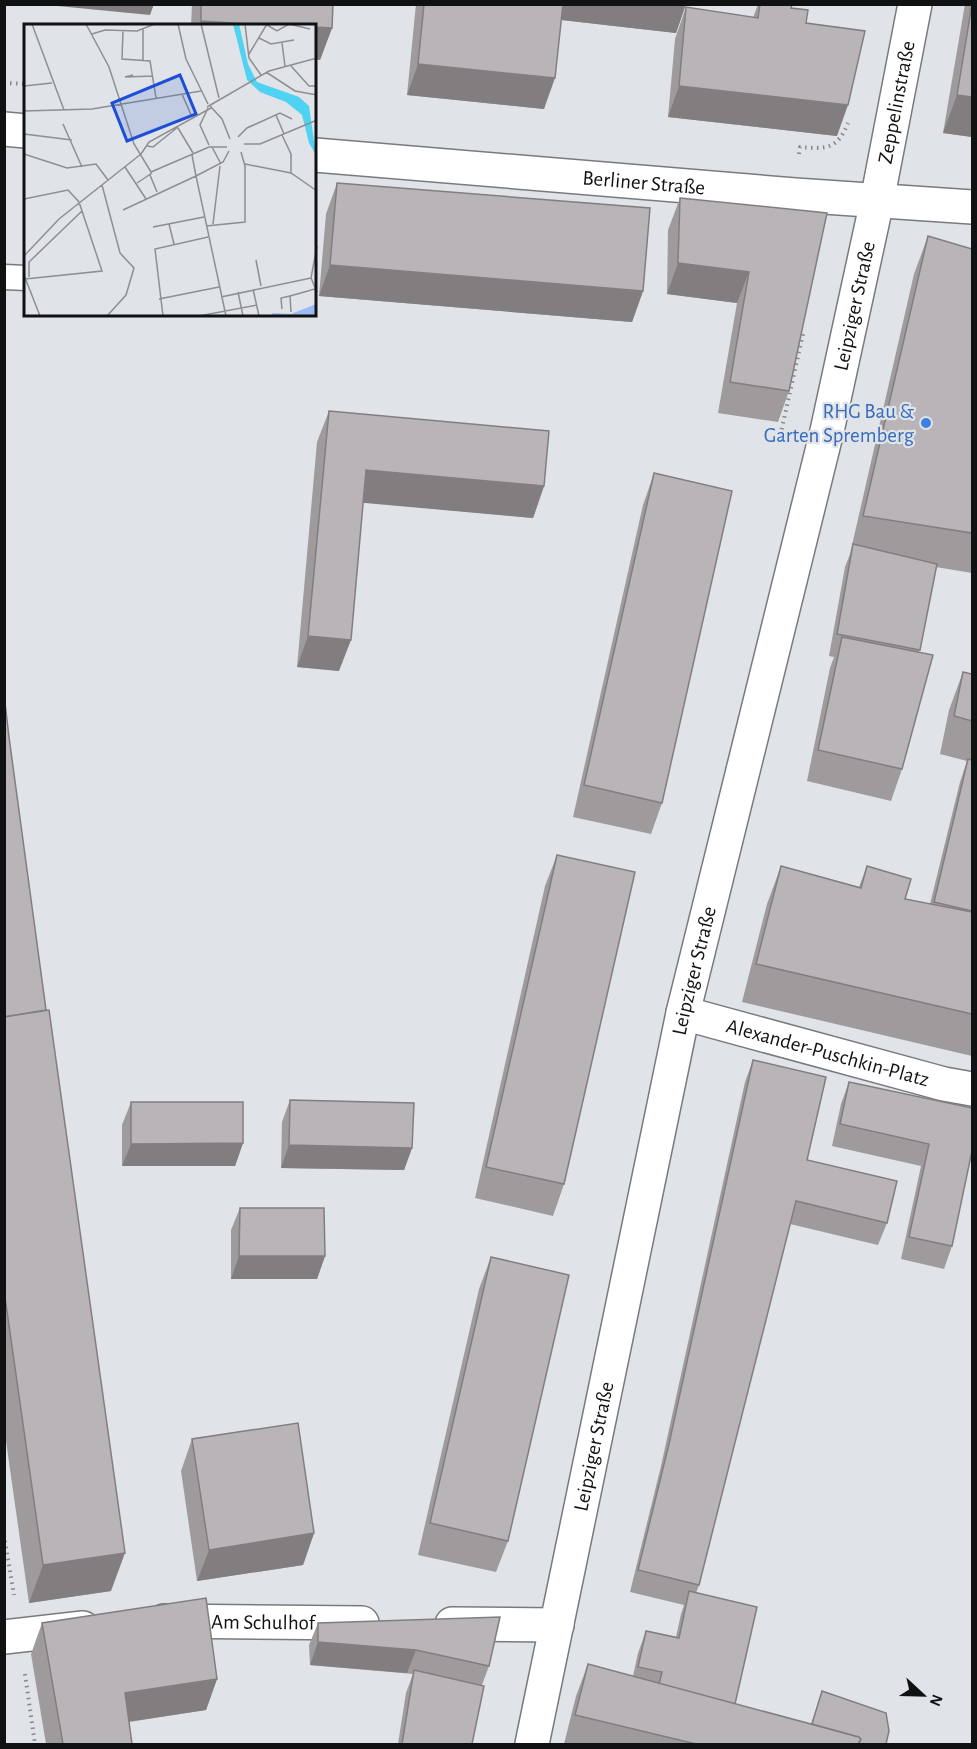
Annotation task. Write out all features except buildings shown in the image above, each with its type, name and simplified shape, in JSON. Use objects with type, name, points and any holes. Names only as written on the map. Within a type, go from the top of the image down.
[{"type":"street","name":"Zeppelinstraße","points":[[877,201],[915,4]]},
{"type":"street","points":[[4,129],[24,131]]},
{"type":"street","name":"Berliner Straße","points":[[316,154],[972,207]]},
{"type":"street","name":"Leipziger Straße","points":[[532,1744],[683,1013],[827,431],[877,201]]},
{"type":"street","name":"Alexander-Puschkin-Platz","points":[[683,1013],[944,1084],[972,1089]]},
{"type":"street","name":"Am Schulhof","points":[[4,1637],[153,1621],[387,1623]]},
{"type":"street","points":[[422,1623],[557,1625]]},
{"type":"lane","points":[[4,277],[24,278]]},
{"type":"path","points":[[4,83],[24,84]]},
{"type":"place","name":"RHG Bau & Garten Spremberg","points":[[926,423]]}]
